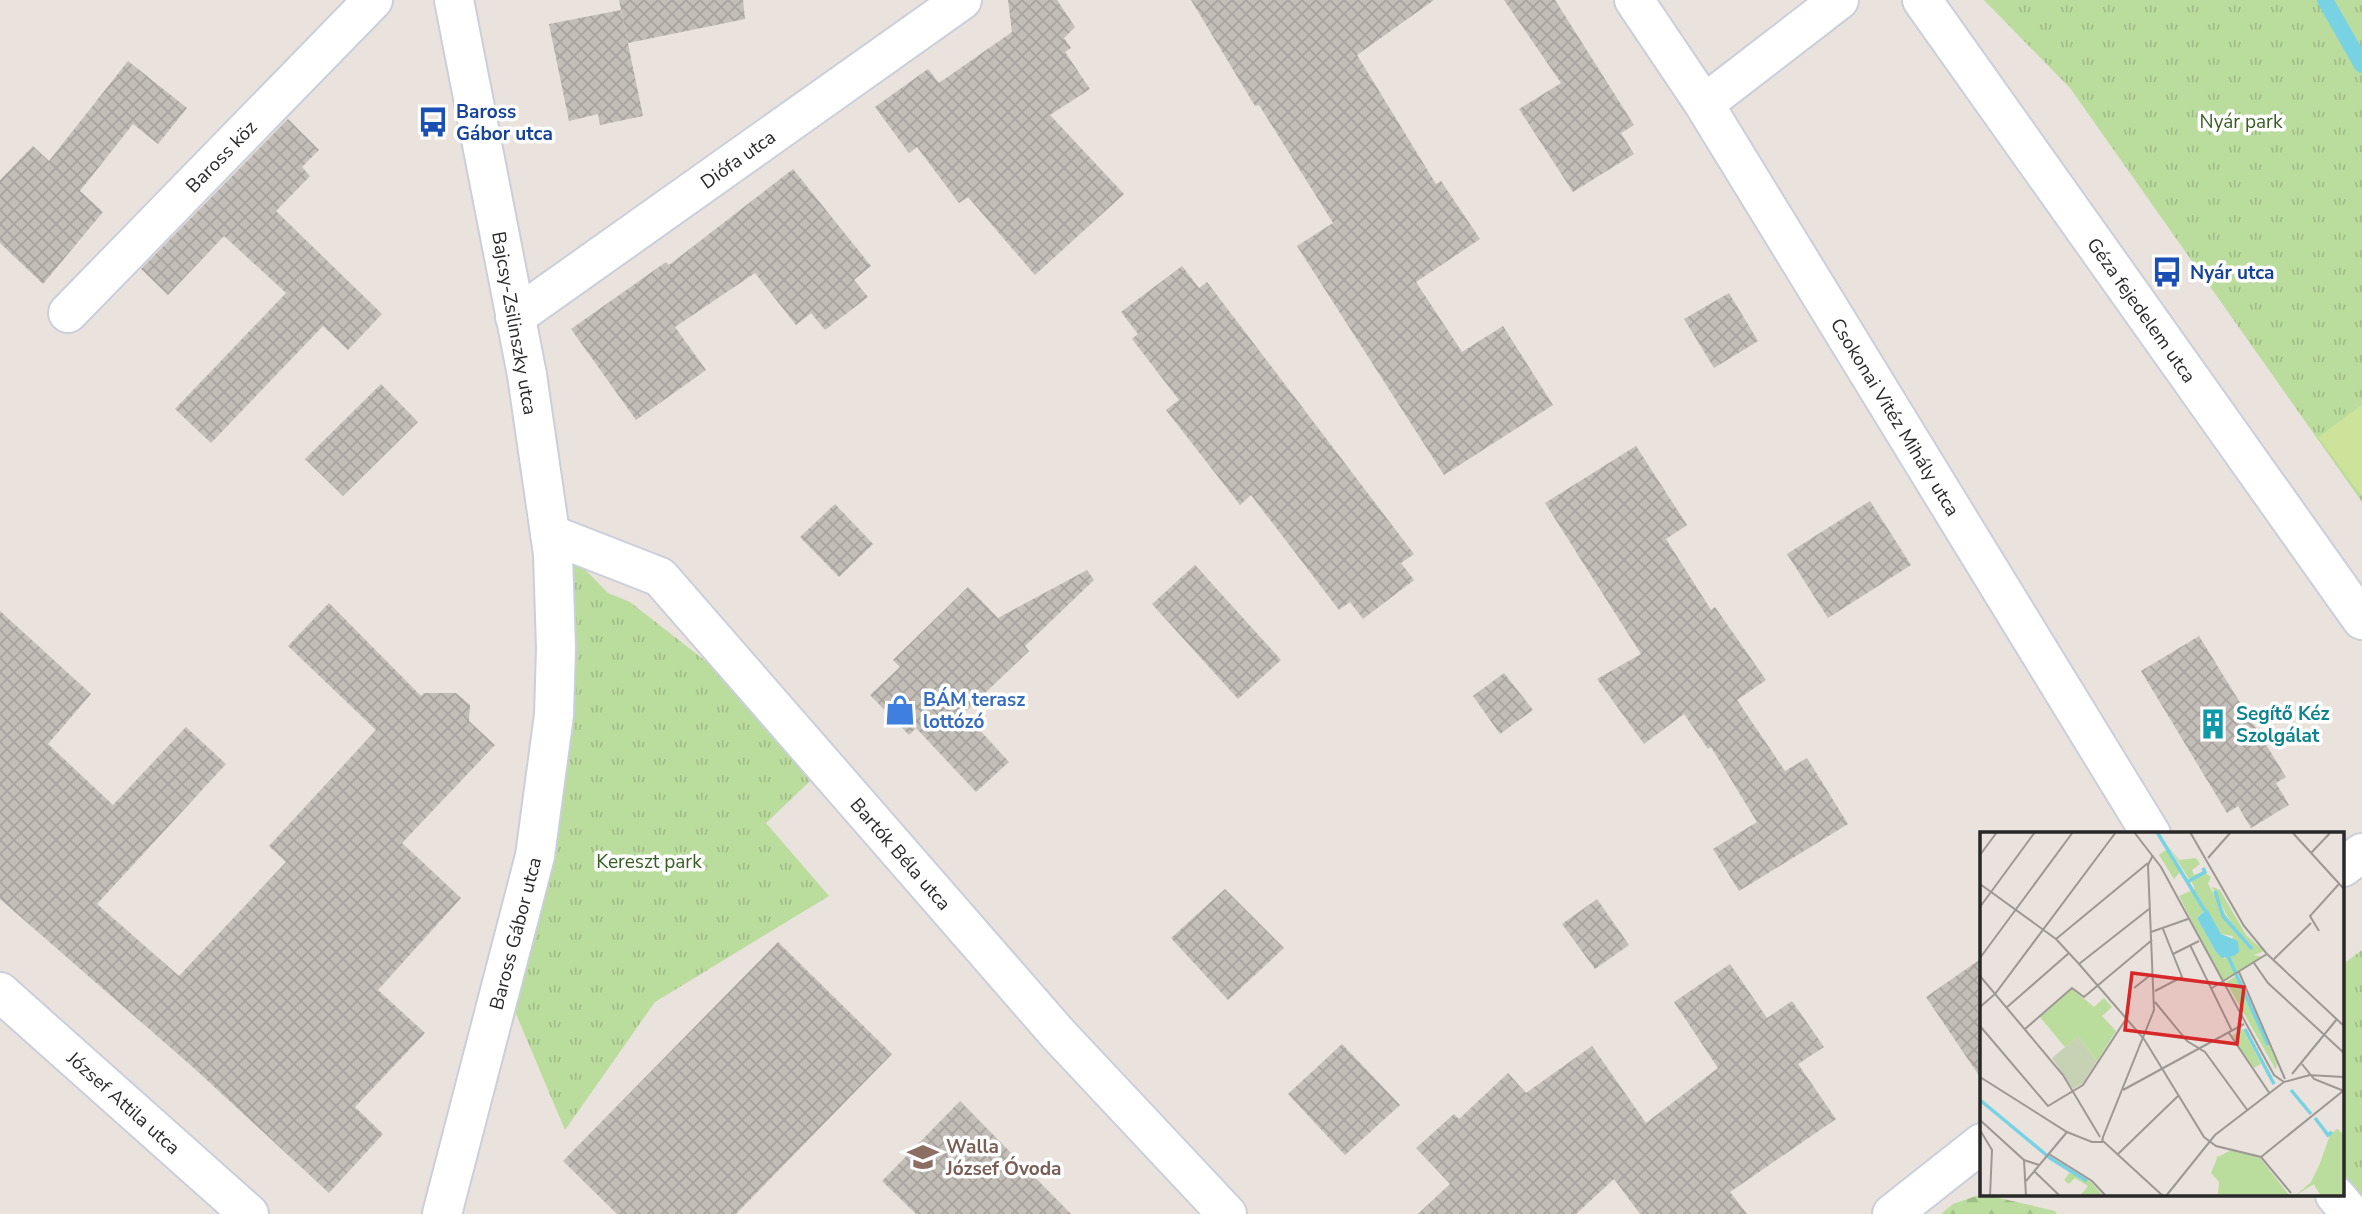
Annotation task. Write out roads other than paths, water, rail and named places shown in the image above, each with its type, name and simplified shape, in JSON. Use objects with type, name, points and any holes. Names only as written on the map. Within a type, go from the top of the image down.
[{"type":"street","name":"Baross köz","points":[[68,313],[373,0]]},
{"type":"street","name":"Bajcsy-Zsilinszky utca","points":[[454,0],[527,375],[553,554],[556,648]]},
{"type":"street","name":"Diófa utca","points":[[514,317],[962,0]]},
{"type":"street","name":"Csokonai Vitéz Mihály utca","points":[[1634,0],[1704,104],[2150,832]]},
{"type":"street","points":[[1704,104],[1839,0]]},
{"type":"street","name":"Géza fejedelem utca","points":[[1922,0],[2362,620]]},
{"type":"street","name":"Bartók Béla utca","points":[[550,534],[660,577],[1058,1034],[1227,1214]]},
{"type":"street","name":"Baross Gábor utca","points":[[442,1214],[535,856],[554,715],[556,648]]},
{"type":"street","points":[[2344,866],[2362,853]]},
{"type":"street","name":"József Attila utca","points":[[0,992],[249,1214]]},
{"type":"street","points":[[1892,1214],[1980,1145]]},
{"type":"street","points":[[2336,1196],[2351,1214]]},
{"type":"waterway","points":[[2325,0],[2362,65]]},
{"type":"place","name":"Baross Gábor utca","points":[[433,122]]},
{"type":"place","name":"Nyár utca","points":[[2167,272]]},
{"type":"place","name":"BÁM terasz lottózó","points":[[900,710]]},
{"type":"place","name":"Segítő Kéz Szolgálat","points":[[2213,724]]},
{"type":"place","name":"Walla József Óvoda","points":[[923,1157]]},
{"type":"park label","name":"Nyár park","points":[[2241,121]]},
{"type":"park label","name":"Kereszt park","points":[[649,861]]}]
